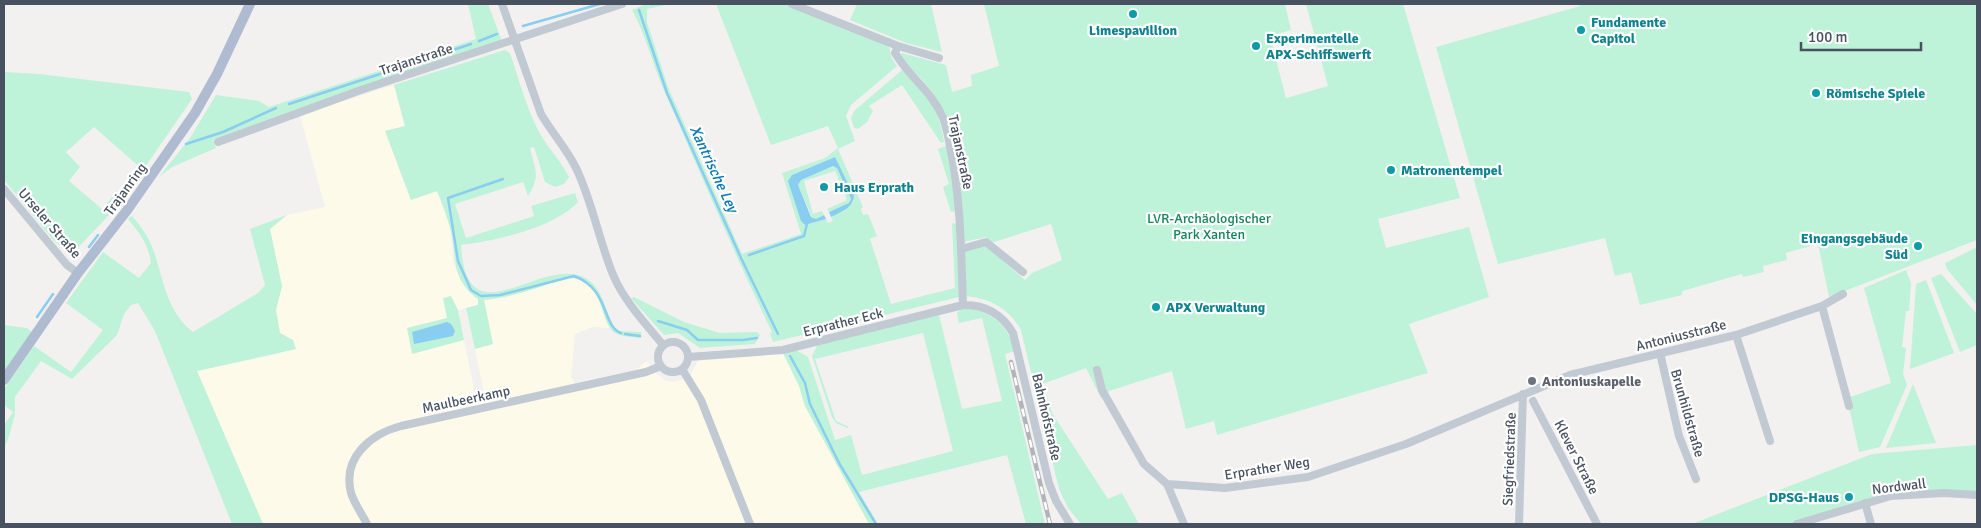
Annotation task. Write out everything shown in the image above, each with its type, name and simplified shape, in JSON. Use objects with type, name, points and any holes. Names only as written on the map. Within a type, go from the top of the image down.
[{"type":"main road","name":"Trajanring","points":[[4,380],[78,273],[128,210],[195,113],[217,74],[250,4]]},
{"type":"street","points":[[502,4],[541,114],[550,131],[571,159],[582,180],[620,290],[663,345]]},
{"type":"street","name":"Trajanstraße","points":[[218,142],[353,93],[622,4]]},
{"type":"street","points":[[792,4],[898,46],[939,58]]},
{"type":"street","name":"Trajanstraße","points":[[898,46],[895,53],[902,65],[928,91],[943,118],[955,170],[960,217],[963,305]]},
{"type":"street","name":"Urseler Straße","points":[[4,189],[67,265],[78,273]]},
{"type":"street","points":[[961,248],[986,242],[1023,272]]},
{"type":"street","name":"Antoniusstraße","points":[[1523,394],[1570,375],[1736,335],[1822,306],[1843,294]]},
{"type":"street","name":"Erprather Eck","points":[[688,357],[783,350],[963,305],[982,307],[1000,317]]},
{"type":"street","points":[[1822,306],[1849,406]]},
{"type":"street","name":"Bahnhofstraße","points":[[1000,317],[1008,325],[1016,342],[1049,483],[1059,509],[1070,524]]},
{"type":"street","points":[[1736,335],[1770,440]]},
{"type":"street","points":[[661,366],[658,356],[663,345],[668,342],[679,343],[687,351],[688,357],[682,369],[701,400],[750,524]]},
{"type":"street","name":"Brunhildstraße","points":[[1660,354],[1678,436],[1696,479]]},
{"type":"street","name":"Maulbeerkamp","points":[[367,524],[351,493],[350,476],[354,461],[362,447],[372,437],[401,426],[646,372],[661,366],[671,372],[682,369]]},
{"type":"street","points":[[1097,370],[1102,390],[1144,464],[1167,484],[1184,524]]},
{"type":"street","name":"Erprather Weg","points":[[1167,484],[1225,488],[1308,476],[1406,444],[1523,394]]},
{"type":"street","name":"Siegfriedstraße","points":[[1520,524],[1523,394]]},
{"type":"street","name":"Klever Straße","points":[[1534,401],[1598,524]]},
{"type":"street","name":"Nordwall","points":[[1796,524],[1865,502],[1906,495],[1977,495]]},
{"type":"street","points":[[1865,502],[1871,524]]},
{"type":"shaded area","points":[[394,85],[405,126],[385,131],[411,199],[437,191],[451,230],[453,262],[469,292],[478,299],[478,305],[458,310],[477,404],[486,402],[475,349],[493,344],[484,300],[504,298],[569,278],[584,281],[591,286],[603,308],[610,328],[592,327],[575,334],[571,377],[575,383],[636,370],[647,361],[664,380],[674,382],[689,378],[698,361],[783,353],[799,386],[805,406],[869,524],[263,524],[197,371],[282,353],[293,340],[280,333],[276,310],[282,286],[270,229],[287,215],[325,207],[300,115]]},
{"type":"green space","points":[[468,4],[488,4],[502,41],[348,91],[213,140],[216,148],[172,167],[159,177],[190,138],[216,95],[259,101],[269,107],[476,39]]},
{"type":"green space","points":[[646,4],[671,4],[647,9],[647,22],[668,87],[742,254],[801,234],[782,173],[825,158],[838,148],[828,126],[771,145],[716,4],[785,4],[889,46],[892,59],[897,66],[851,105],[846,116],[855,141],[838,149],[863,207],[861,209],[863,215],[868,214],[877,236],[870,239],[891,304],[955,288],[952,223],[957,224],[959,297],[773,342],[770,333],[772,332],[666,95],[632,10]],"holes":[[[835,157],[854,201],[845,210],[831,217],[833,221],[828,223],[826,219],[805,225],[792,175]]]},
{"type":"green space","points":[[857,4],[931,4],[942,52],[906,43],[850,20]]},
{"type":"green space","name":"LVR-Archäologischer Park Xanten","points":[[984,4],[1285,4],[1291,30],[1270,36],[1286,98],[1328,86],[1306,4],[1403,4],[1460,198],[1378,219],[1386,248],[1469,227],[1489,297],[1409,324],[1428,373],[1217,435],[1214,421],[1186,429],[1172,371],[1109,391],[1101,398],[1086,368],[1043,384],[1052,413],[1108,499],[1122,493],[1139,524],[1081,524],[1068,508],[1059,489],[1021,330],[1011,316],[998,306],[982,299],[965,296],[964,250],[985,245],[1025,280],[1032,273],[1062,260],[1051,224],[994,242],[988,242],[987,237],[963,242],[958,171],[952,136],[939,103],[900,55],[902,53],[946,65],[952,92],[972,86],[971,75],[999,66]]},
{"type":"green space","points":[[1580,4],[1977,4],[1977,240],[1829,297],[1818,244],[1786,253],[1787,260],[1763,266],[1764,272],[1743,277],[1742,274],[1682,291],[1682,295],[1640,305],[1631,272],[1615,276],[1605,238],[1498,264],[1436,47],[1580,6]]},
{"type":"green space","points":[[505,50],[510,53],[534,123],[569,177],[564,184],[555,187],[545,182],[534,147],[530,148],[536,178],[528,196],[523,182],[455,204],[466,238],[534,216],[531,206],[575,193],[578,202],[554,219],[523,232],[461,245],[466,274],[477,288],[491,292],[509,289],[549,276],[569,274],[587,279],[598,290],[613,325],[618,331],[641,332],[641,338],[615,333],[610,327],[595,292],[589,284],[581,280],[566,278],[512,295],[484,300],[493,344],[475,349],[466,308],[478,305],[478,299],[469,291],[459,275],[450,228],[437,191],[411,200],[385,131],[405,126],[394,85]]},
{"type":"green space","points":[[902,70],[918,83],[931,101],[940,122],[944,142],[941,143],[902,85],[869,106],[873,111],[867,122],[858,129],[854,128],[851,118],[854,111]]},
{"type":"green space","points":[[4,72],[39,74],[189,92],[192,99],[143,170],[94,127],[66,152],[80,167],[69,181],[102,209],[115,194],[121,199],[110,214],[71,255],[54,241],[4,180]]},
{"type":"green space","points":[[946,146],[957,211],[951,212],[943,187],[949,184],[938,149]]},
{"type":"green space","points":[[833,166],[837,168],[851,199],[849,203],[829,212],[827,209],[847,200],[835,171],[804,181],[813,214],[822,211],[824,215],[816,219],[812,217],[798,185],[800,180]]},
{"type":"green space","points":[[287,215],[270,229],[282,286],[276,310],[280,333],[293,340],[296,349],[197,371],[263,524],[232,524],[155,331],[138,303],[131,305],[124,314],[117,335],[72,379],[41,361],[15,397],[15,414],[8,440],[4,447],[4,425],[13,412],[4,405],[4,389],[34,346],[71,372],[103,330],[66,303],[103,252],[139,278],[151,263],[146,245],[128,219],[132,216],[147,235],[171,305],[184,324],[193,332],[258,293],[265,285],[250,229]]},
{"type":"green space","points":[[1977,247],[1977,305],[1947,269],[1945,263]]},
{"type":"green space","points":[[1906,270],[1911,283],[1909,311],[1906,311],[1902,347],[1906,348],[1903,374],[1907,385],[1880,447],[1859,452],[1847,398],[1891,383],[1864,288]]},
{"type":"green space","points":[[1941,274],[1977,314],[1977,345],[1960,352],[1931,278]]},
{"type":"green space","points":[[1926,280],[1954,353],[1910,369],[1916,284]]},
{"type":"green space","points":[[451,296],[458,310],[464,340],[412,354],[407,328],[447,318],[443,298]]},
{"type":"green space","points":[[634,297],[684,322],[720,333],[757,332],[760,335],[755,344],[700,348],[678,333],[664,335],[631,298]]},
{"type":"green space","points":[[962,308],[981,311],[989,315],[1003,326],[1012,341],[1015,351],[1005,354],[1045,524],[1026,524],[1007,455],[859,492],[878,524],[869,524],[805,406],[799,386],[783,353],[796,350],[808,357],[835,440],[851,435],[862,475],[953,451],[923,333],[815,359],[836,421],[849,427],[847,428],[836,423],[832,417],[812,356],[818,344],[939,315],[962,409],[1002,401],[982,318],[959,323],[957,313]]},
{"type":"green space","points":[[4,325],[27,328],[32,332],[4,373]]},
{"type":"green space","points":[[1913,384],[1936,443],[1886,448]]},
{"type":"green space","points":[[1977,445],[1977,495],[1891,496],[1797,524],[1692,524],[1872,454]]},
{"type":"water","points":[[835,157],[854,196],[853,200],[846,209],[831,217],[829,212],[849,203],[851,199],[837,168],[833,166],[801,180],[798,185],[811,217],[816,219],[824,215],[826,219],[805,225],[801,221],[788,181],[792,175]]},
{"type":"water","points":[[447,322],[451,324],[455,331],[453,336],[414,344],[412,332]]},
{"type":"waterway","points":[[523,26],[600,4]]},
{"type":"waterway","name":"Xantrische Ley","points":[[639,10],[667,93],[741,258],[778,334]]},
{"type":"waterway","points":[[479,41],[497,34]]},
{"type":"waterway","points":[[289,104],[471,44]]},
{"type":"waterway","points":[[186,144],[223,132],[276,108]]},
{"type":"waterway","points":[[503,179],[448,198],[458,261],[471,290],[481,296],[500,295],[574,276],[586,282],[594,290],[600,298],[611,323],[621,333]]},
{"type":"waterway","points":[[749,255],[804,236],[807,224]]},
{"type":"waterway","points":[[89,247],[98,235]]},
{"type":"waterway","points":[[37,317],[53,294]]},
{"type":"waterway","points":[[658,321],[687,330],[698,340],[743,340],[757,338]]},
{"type":"waterway","points":[[625,334],[640,336]]},
{"type":"waterway","name":"Xantrische Ley","points":[[790,356],[805,383],[810,404],[839,463],[876,524]]},
{"type":"railway","points":[[1011,362],[1050,524]]},
{"type":"place","name":"Limespavillion","points":[[1133,14]]},
{"type":"place","name":"Fundamente Capitol","points":[[1581,30]]},
{"type":"place","name":"Experimentelle APX-Schiffswerft","points":[[1256,46]]},
{"type":"place","name":"Römische Spiele","points":[[1816,93]]},
{"type":"place","name":"Matronentempel","points":[[1391,170]]},
{"type":"place","name":"Haus Erprath","points":[[824,187]]},
{"type":"place","name":"Eingangsgebäude Süd","points":[[1918,246]]},
{"type":"place","name":"APX Verwaltung","points":[[1156,307]]},
{"type":"place","name":"Antoniuskapelle","points":[[1532,381]]},
{"type":"place","name":"DPSG-Haus","points":[[1849,497]]}]
